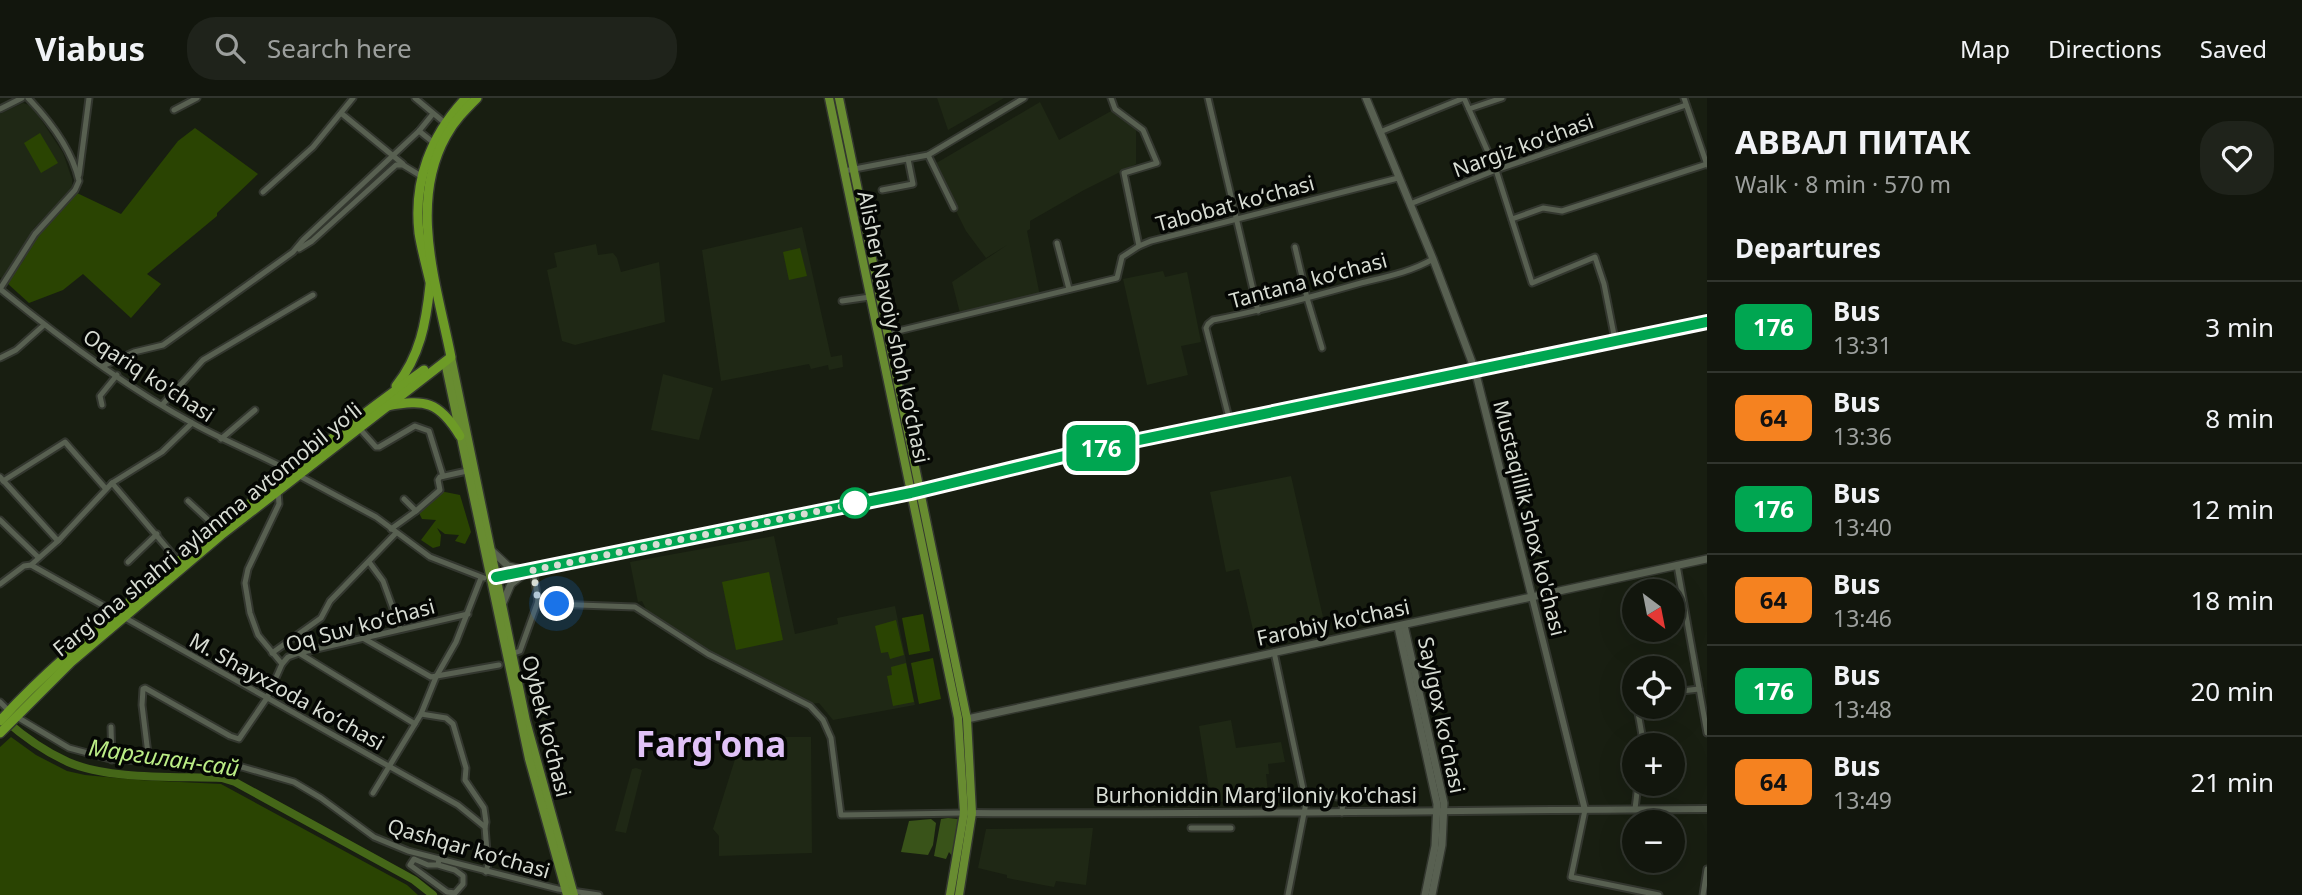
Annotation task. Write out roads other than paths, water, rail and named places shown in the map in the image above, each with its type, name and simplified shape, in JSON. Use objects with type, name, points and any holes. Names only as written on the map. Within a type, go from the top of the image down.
[{"type":"highway","points":[[447,356],[419,235],[418,208],[422,176],[445,123],[466,98]]},
{"type":"highway","points":[[447,356],[427,233],[427,193],[434,149],[477,98]]},
{"type":"highway","points":[[383,405],[412,363],[423,333],[430,284]]},
{"type":"highway","points":[[383,405],[447,356]]},
{"type":"highway","points":[[383,405],[414,402],[435,406],[449,418],[460,436]]},
{"type":"highway","name":"Fargʻona shahri aylanma avtomobil yoʻli","points":[[0,733],[9,717],[45,676],[278,490],[294,473],[358,428],[383,405]]},
{"type":"highway","name":"Fargʻona shahri aylanma avtomobil yoʻli","points":[[120,616],[218,529],[383,405]]},
{"type":"main road","name":"Alisher Navoiy shoh koʻchasi","points":[[829,98],[848,170],[915,492],[958,718],[968,813],[950,895]]},
{"type":"main road","points":[[838,98],[848,170]]},
{"type":"main road","name":"Mustaqillik shox ko'chasi","points":[[1366,98],[1475,370],[1532,597]]},
{"type":"main road","name":"Alisher Navoiy shoh koʻchasi","points":[[848,170],[870,297],[967,719],[968,813],[959,895]]},
{"type":"main road","points":[[489,578],[915,492],[1076,453],[1707,322]]},
{"type":"main road","name":"Oybek ko‘chasi","points":[[447,356],[467,471],[529,759],[570,893]]},
{"type":"main road","name":"Oybek ko‘chasi","points":[[447,356],[490,550],[489,578],[502,607],[535,758],[570,893]]},
{"type":"main road","points":[[490,550],[508,566],[531,571]]},
{"type":"main road","name":"Farobiy ko'chasi","points":[[967,719],[1707,559]]},
{"type":"main road","points":[[502,607],[510,584],[531,571]]},
{"type":"main road","name":"Saylgox koʻchasi","points":[[1401,626],[1441,813],[1432,895]]},
{"type":"main road","name":"Saylgox koʻchasi","points":[[1425,895],[1441,813]]},
{"type":"street","points":[[0,109],[22,98]]},
{"type":"street","points":[[28,98],[44,114],[67,149],[78,178]]},
{"type":"street","points":[[0,289],[35,234],[75,190],[89,98]]},
{"type":"street","points":[[174,110],[197,98]]},
{"type":"street","points":[[263,192],[313,147],[353,98]]},
{"type":"street","points":[[415,98],[432,115],[445,123]]},
{"type":"street","points":[[848,170],[928,155],[1024,98]]},
{"type":"street","points":[[1111,98],[1115,109],[1143,130],[1157,163],[1124,173],[1139,246]]},
{"type":"street","points":[[1208,98],[1258,311]]},
{"type":"street","points":[[1380,132],[1464,98],[1496,170],[1532,283],[1595,257],[1604,284],[1615,340]]},
{"type":"street","points":[[1469,109],[1502,98]]},
{"type":"street","points":[[1512,219],[1543,208],[1562,211],[1707,165],[1684,98]]},
{"type":"street","name":"Nargiz koʻchasi","points":[[1410,204],[1496,170],[1686,105]]},
{"type":"street","points":[[341,113],[403,165],[422,176]]},
{"type":"street","points":[[293,252],[419,131],[432,115]]},
{"type":"street","points":[[419,131],[434,149]]},
{"type":"street","points":[[928,155],[954,208]]},
{"type":"street","points":[[882,190],[913,184],[908,159]]},
{"type":"street","points":[[103,366],[134,352],[163,345],[312,241],[396,164],[403,165]]},
{"type":"street","name":"Tabobat koʻchasi","points":[[894,332],[1117,278],[1122,257],[1139,246],[1165,236],[1398,178]]},
{"type":"street","points":[[1057,243],[1069,289]]},
{"type":"street","points":[[1295,247],[1322,348]]},
{"type":"street","name":"Tantana koʻchasi","points":[[1230,422],[1206,328],[1213,320],[1307,298],[1422,266],[1433,260]]},
{"type":"street","name":"Oqariq ko'chasi","points":[[0,289],[44,325],[191,423],[376,517],[430,557],[489,578]]},
{"type":"street","points":[[162,405],[203,359],[313,295]]},
{"type":"street","points":[[842,301],[870,297]]},
{"type":"street","points":[[0,358],[16,350],[44,325]]},
{"type":"street","points":[[102,405],[100,396],[117,375]]},
{"type":"street","points":[[222,439],[255,410]]},
{"type":"street","points":[[0,584],[24,566],[31,565],[58,541],[106,489],[162,452],[191,423]]},
{"type":"street","points":[[358,428],[376,447],[415,426],[429,431],[443,476]]},
{"type":"street","points":[[58,541],[2,479],[65,442],[106,489]]},
{"type":"street","points":[[272,653],[321,618],[330,601],[369,562],[394,531],[440,490],[438,480],[443,476],[467,471]]},
{"type":"street","points":[[112,484],[179,562]]},
{"type":"street","name":"Oq Suv koʻchasi","points":[[278,490],[279,504],[248,569],[245,583],[254,624],[282,664],[288,657],[299,653],[468,614]]},
{"type":"street","points":[[404,499],[416,511]]},
{"type":"street","points":[[188,501],[218,529]]},
{"type":"street","points":[[0,520],[38,557]]},
{"type":"street","points":[[128,562],[157,534]]},
{"type":"street","points":[[369,562],[383,581],[401,628]]},
{"type":"street","name":"M. Shayxzoda koʻchasi","points":[[31,565],[458,805],[485,827]]},
{"type":"street","points":[[1677,565],[1707,733]]},
{"type":"street","points":[[511,654],[520,651],[538,601],[531,571]]},
{"type":"street","points":[[373,793],[421,714],[436,677],[489,578]]},
{"type":"street","name":"Mustaqillik shox ko'chasi","points":[[1532,597],[1585,810],[1571,877],[1659,895]]},
{"type":"street","points":[[538,601],[551,604],[635,607],[708,654],[810,706],[823,720],[831,738],[841,815],[968,813]]},
{"type":"street","points":[[363,638],[436,677],[499,665]]},
{"type":"street","points":[[1274,652],[1306,803],[1288,895]]},
{"type":"street","points":[[299,653],[415,724]]},
{"type":"street","points":[[149,762],[142,689],[145,688],[236,739],[243,735],[267,698],[282,664]]},
{"type":"street","points":[[1685,691],[1699,689]]},
{"type":"street","name":"Qashqar koʻchasi","points":[[0,702],[9,717],[69,748],[112,760],[242,767],[294,782],[321,798],[374,837],[408,851],[439,862],[570,893],[599,895]]},
{"type":"street","points":[[421,714],[446,718],[453,724],[466,768],[464,778],[484,808],[488,864],[486,872]]},
{"type":"street","points":[[111,727],[112,760]]},
{"type":"street","points":[[1635,810],[1637,796]]},
{"type":"street","points":[[1342,813],[1343,797]]},
{"type":"street","name":"Burhoniddin Marg'iloniy ko'chasi","points":[[1635,810],[1707,809]]},
{"type":"street","name":"Burhoniddin Marg'iloniy ko'chasi","points":[[968,813],[1441,813],[1622,810]]},
{"type":"street","points":[[1191,828],[1231,828]]},
{"type":"street","points":[[414,859],[428,865],[439,862],[463,876],[463,884],[455,893],[447,892],[410,865],[414,859]]},
{"type":"street","points":[[1703,895],[1707,869]]},
{"type":"waterway","name":"Маргилан-сай","points":[[5,720],[43,749],[85,768],[164,777],[222,778],[235,782],[414,880],[433,895]]},
{"type":"district","name":"Farg'ona","points":[[711,743]]}]
